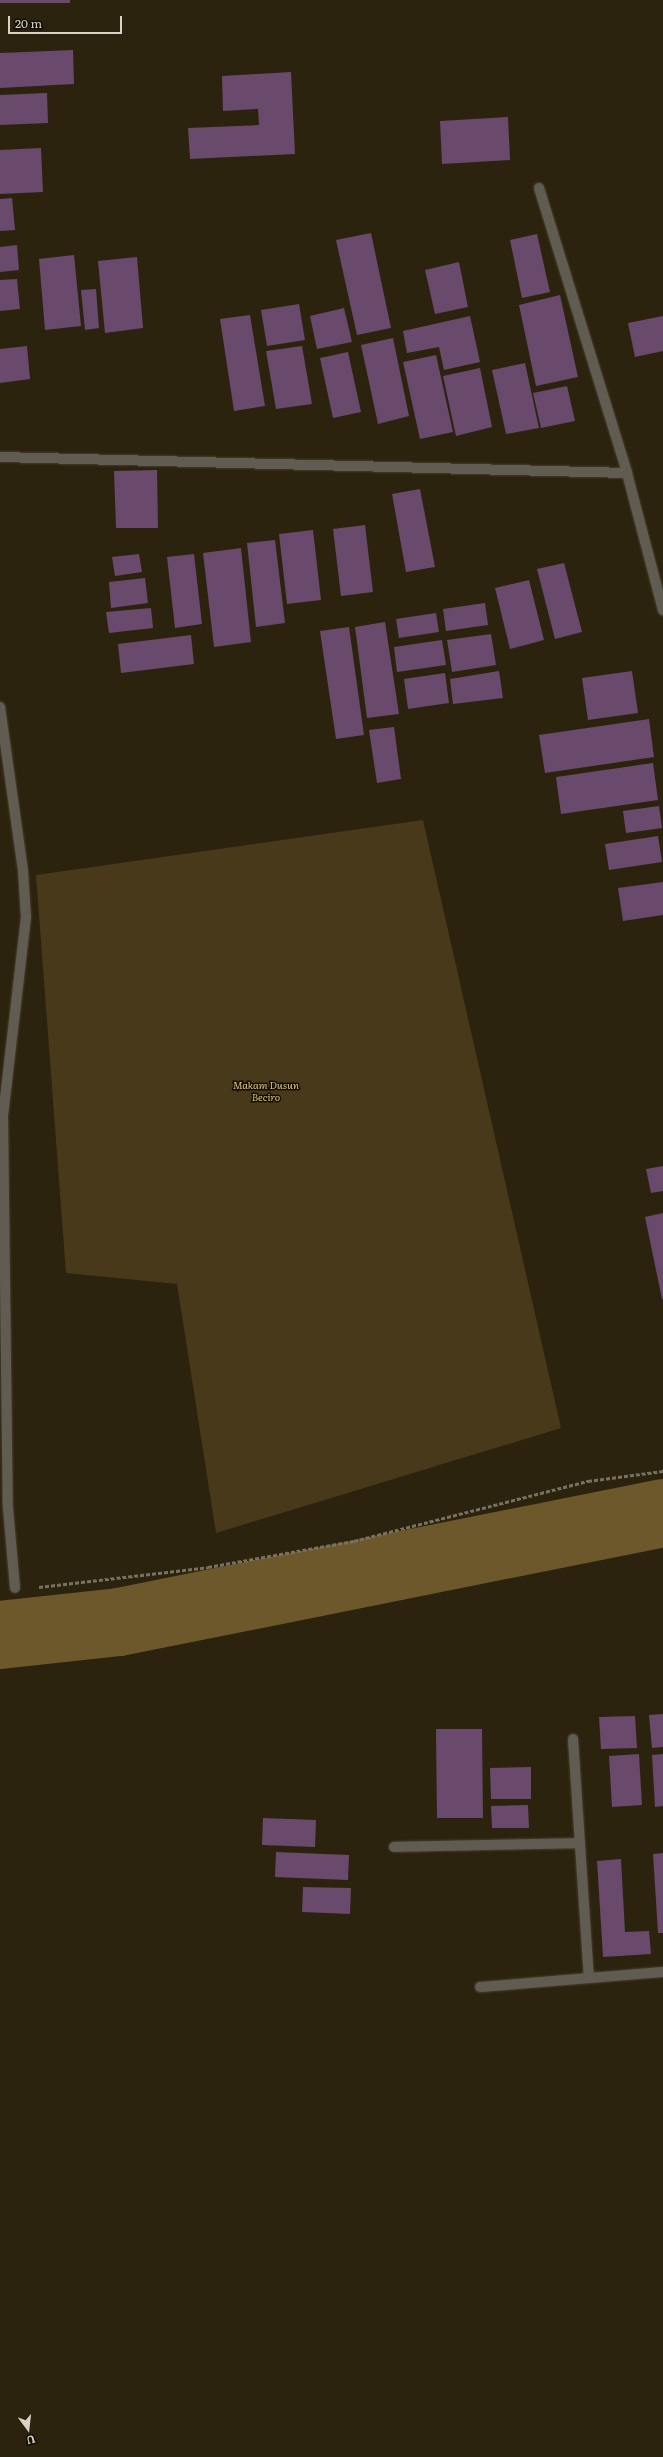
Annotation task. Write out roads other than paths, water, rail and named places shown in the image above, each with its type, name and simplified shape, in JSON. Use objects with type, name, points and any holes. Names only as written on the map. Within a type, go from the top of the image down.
[{"type":"street","points":[[539,188],[627,473],[663,610]]},
{"type":"street","points":[[0,457],[627,473]]},
{"type":"street","points":[[0,707],[23,871],[26,917],[3,1116],[8,1508],[14,1588]]},
{"type":"street","points":[[573,1739],[590,1977]]},
{"type":"street","points":[[394,1847],[580,1843]]},
{"type":"street","points":[[480,1987],[663,1972]]},
{"type":"waterway","points":[[0,1635],[119,1622],[663,1513]]},
{"type":"park label","name":"Makam Dusun Beciro","points":[[266,1090]]}]
